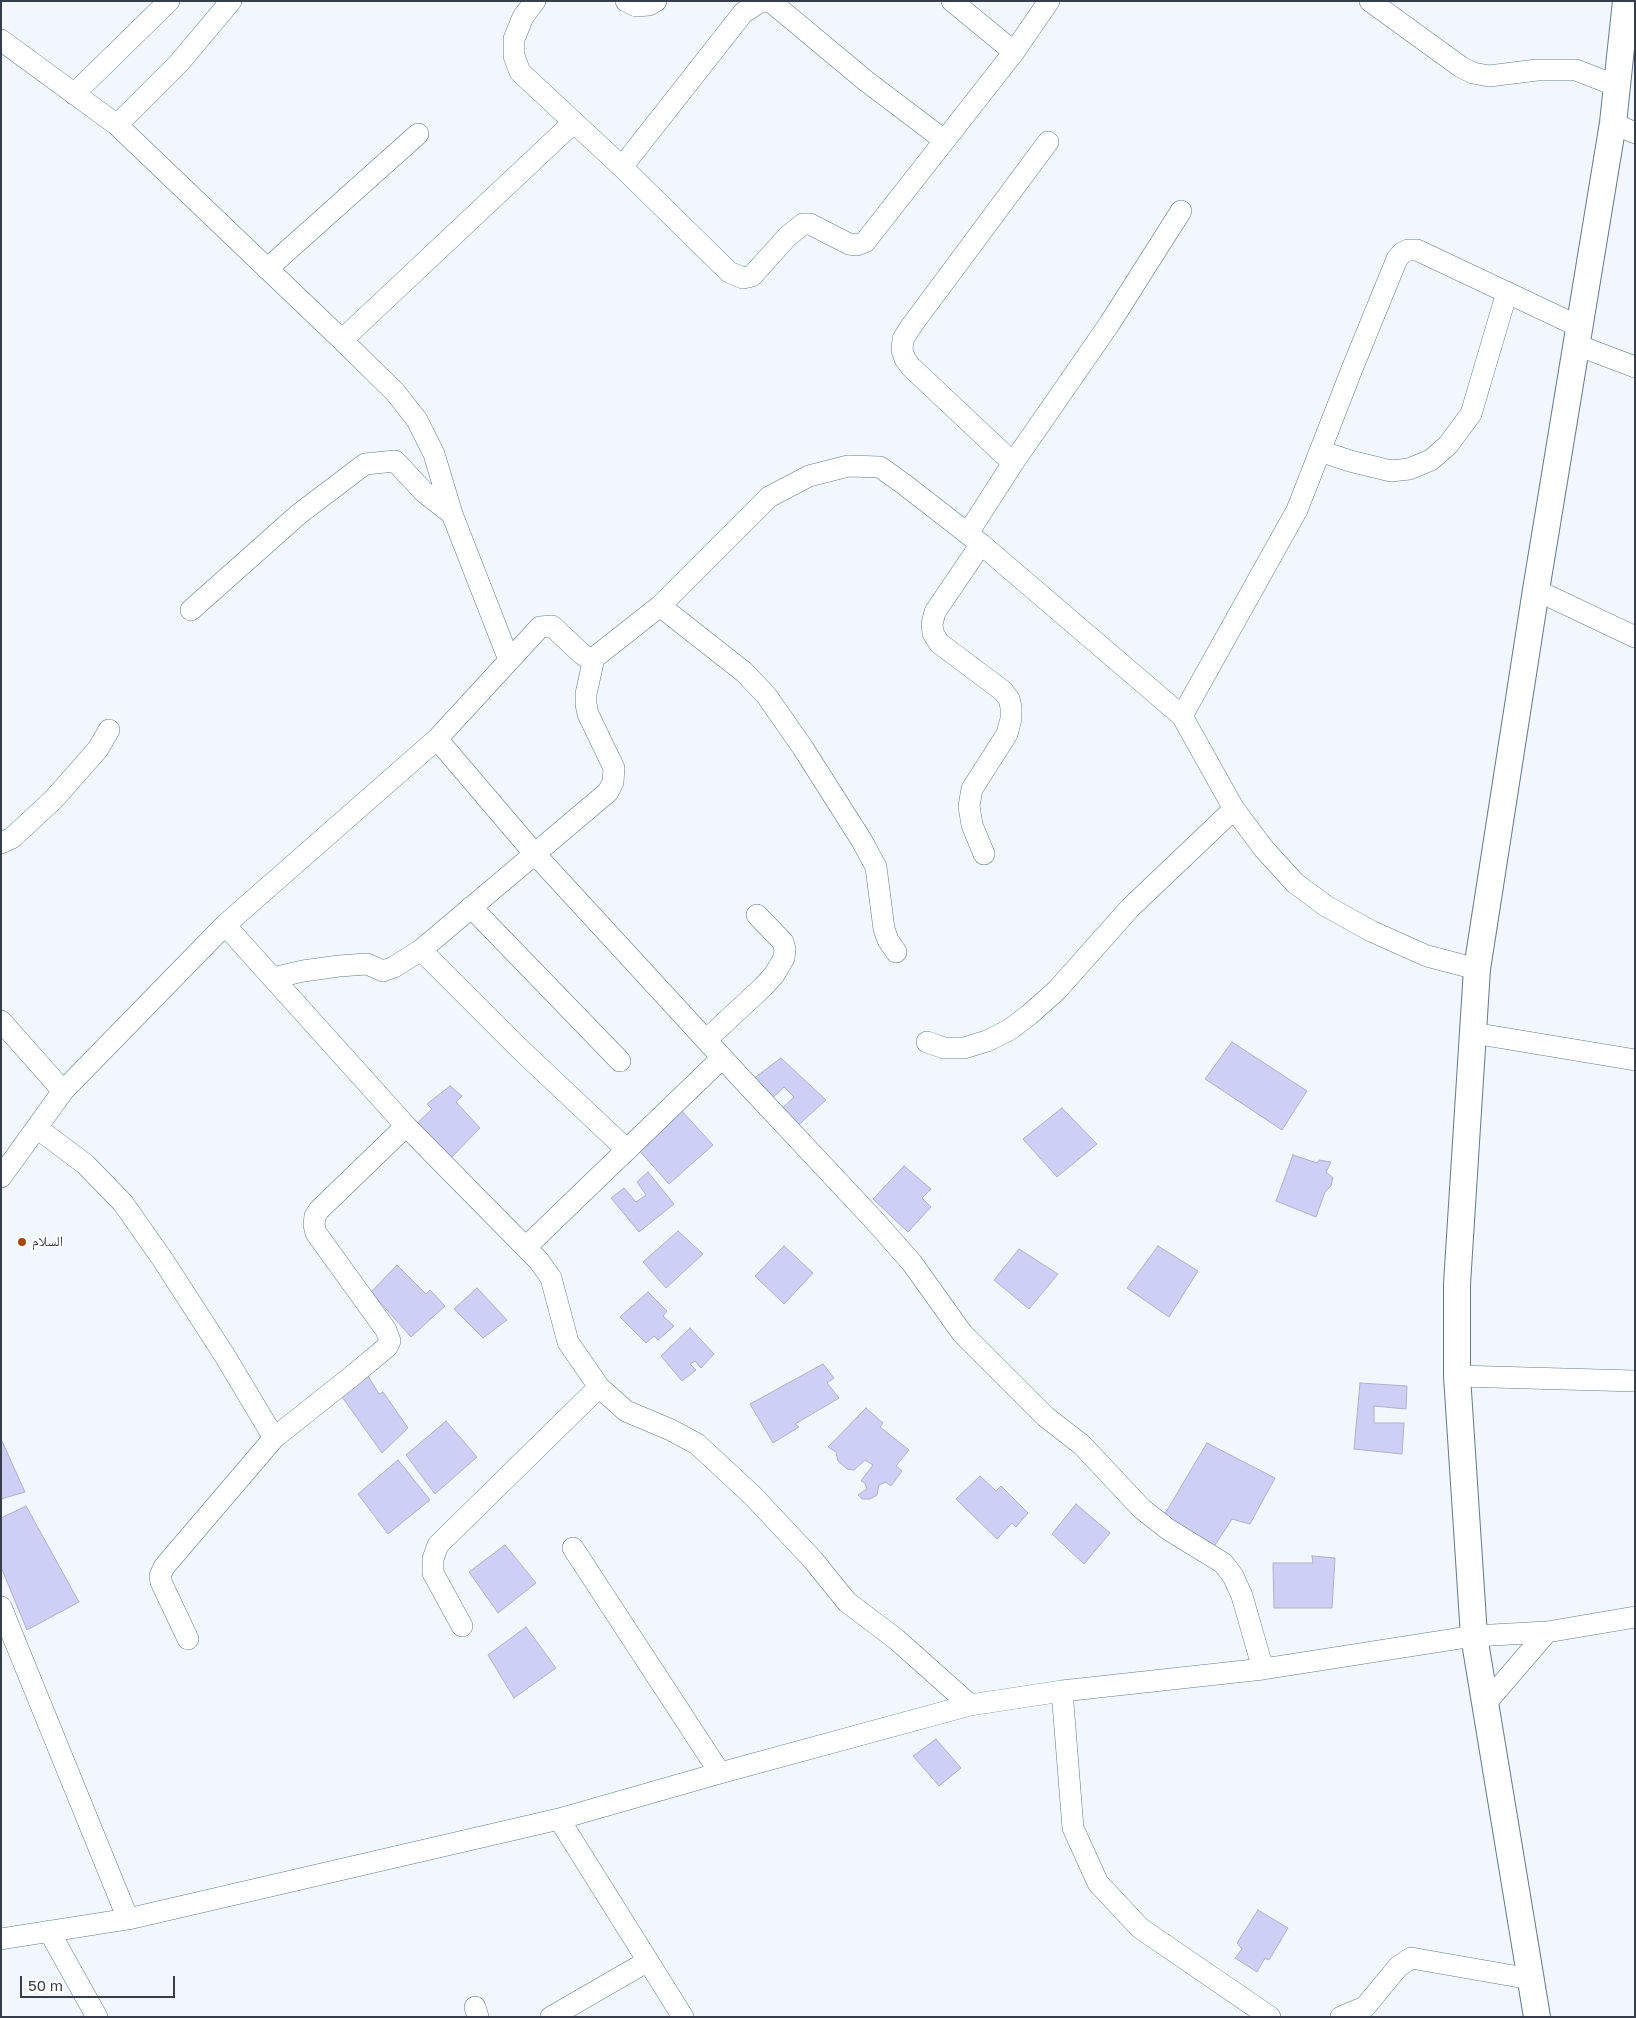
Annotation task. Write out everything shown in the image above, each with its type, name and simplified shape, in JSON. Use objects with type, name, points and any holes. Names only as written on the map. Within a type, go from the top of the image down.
[{"type":"street","points":[[74,94],[169,1]]},
{"type":"street","points":[[118,125],[179,63],[231,1]]},
{"type":"street","points":[[535,1],[523,17],[514,39],[514,56],[520,72],[622,167],[729,272],[743,278],[752,276],[787,237],[803,224],[810,224],[849,244],[857,245],[865,242],[1014,52],[1049,1]]},
{"type":"street","points":[[626,1],[636,6],[649,5],[656,1]]},
{"type":"street","points":[[952,1],[1014,52]]},
{"type":"street","points":[[1370,1],[1461,67],[1473,73],[1489,76],[1537,70],[1576,70],[1617,86]]},
{"type":"street","points":[[1537,2017],[1474,1636],[1457,1376],[1457,1284],[1478,969],[1536,590],[1579,336],[1624,128],[1617,86],[1626,1]]},
{"type":"street","points":[[622,167],[743,13],[758,3],[770,2],[866,81],[944,140]]},
{"type":"street","points":[[1,40],[118,125],[395,392],[417,420],[434,454],[452,514],[509,660]]},
{"type":"street","points":[[342,340],[574,122]]},
{"type":"street","points":[[267,268],[418,134]]},
{"type":"street","points":[[1013,463],[911,367],[905,359],[902,350],[903,339],[1048,142]]},
{"type":"street","points":[[984,854],[972,825],[970,806],[972,789],[1007,734],[1011,719],[1011,707],[1009,699],[1003,691],[939,643],[933,633],[932,624],[935,612],[1013,463],[1110,323],[1181,211]]},
{"type":"street","points":[[1182,716],[1297,510],[1352,369],[1397,259],[1402,253],[1408,250],[1417,250],[1507,292],[1579,336],[1635,367]]},
{"type":"street","points":[[1320,451],[1350,461],[1391,470],[1409,469],[1431,460],[1448,445],[1471,414],[1507,292]]},
{"type":"street","points":[[191,610],[299,514],[365,464],[395,461],[424,492],[452,514]]},
{"type":"street","points":[[1,1178],[63,1091],[225,924],[437,739],[533,634],[546,625],[552,626],[588,658],[594,658],[660,606],[769,497],[808,476],[848,466],[880,467],[974,538],[1182,716],[1234,809],[1264,849],[1295,883],[1326,906],[1370,931],[1427,956],[1478,969]]},
{"type":"street","points":[[1536,590],[1635,637]]},
{"type":"street","points":[[660,606],[744,672],[766,695],[803,748],[862,841],[876,867],[884,929],[888,940],[896,952]]},
{"type":"street","points":[[273,978],[338,966],[367,964],[383,970],[389,969],[421,950],[608,792],[613,782],[614,768],[588,714],[586,704],[586,694],[594,658]]},
{"type":"street","points":[[1,842],[12,838],[54,799],[98,749],[109,730]]},
{"type":"street","points":[[437,739],[534,853],[874,1220],[912,1263],[962,1333],[1046,1417],[1082,1445],[1142,1510],[1169,1530],[1223,1563],[1233,1576],[1242,1596],[1263,1669]]},
{"type":"street","points":[[928,1042],[944,1048],[964,1048],[987,1041],[1009,1030],[1029,1016],[1056,990],[1130,908],[1234,809]]},
{"type":"street","points":[[471,907],[620,1061]]},
{"type":"street","points":[[706,1040],[764,987],[784,958],[785,949],[783,942],[758,915]]},
{"type":"street","points":[[225,924],[406,1126],[539,1260],[551,1278],[568,1342],[599,1386],[626,1411],[671,1430],[697,1444],[753,1496],[813,1560],[847,1602],[896,1639],[970,1705]]},
{"type":"street","points":[[421,950],[522,1051],[627,1150]]},
{"type":"street","points":[[1,1021],[63,1091]]},
{"type":"street","points":[[1473,1033],[1635,1060]]},
{"type":"street","points":[[526,1247],[722,1058]]},
{"type":"street","points":[[188,1639],[161,1582],[162,1571],[274,1438],[366,1365],[387,1347],[390,1341],[386,1330],[316,1233],[314,1225],[315,1216],[319,1210],[406,1126]]},
{"type":"street","points":[[37,1128],[85,1164],[123,1203],[210,1332],[274,1438]]},
{"type":"street","points":[[1457,1376],[1635,1381]]},
{"type":"street","points":[[462,1626],[433,1573],[433,1559],[438,1545],[599,1386]]},
{"type":"street","points":[[572,1548],[720,1773]]},
{"type":"street","points":[[1,1607],[9,1650],[128,1919]]},
{"type":"street","points":[[1,1939],[128,1919],[559,1819],[970,1705],[1062,1691],[1263,1669],[1474,1636],[1547,1632],[1635,1617]]},
{"type":"street","points":[[1485,1704],[1547,1632]]},
{"type":"street","points":[[1062,1691],[1073,1828],[1098,1883],[1140,1928],[1270,2017]]},
{"type":"street","points":[[559,1819],[683,2017]]},
{"type":"street","points":[[49,1932],[97,2017]]},
{"type":"street","points":[[1341,2017],[1365,2007],[1398,1967],[1411,1958],[1531,1979]]},
{"type":"street","points":[[552,2017],[648,1961]]},
{"type":"building","points":[[1232,1042],[1307,1091],[1282,1130],[1205,1079]]},
{"type":"building","points":[[781,1058],[826,1100],[794,1129],[779,1111],[794,1097],[784,1087],[770,1100],[753,1079]]},
{"type":"building","points":[[450,1086],[462,1096],[456,1102],[480,1128],[447,1162],[413,1127],[432,1109],[427,1104]]},
{"type":"building","points":[[1062,1108],[1097,1144],[1057,1177],[1023,1139]]},
{"type":"building","points":[[681,1110],[713,1145],[669,1184],[637,1148]]},
{"type":"building","points":[[1293,1155],[1317,1163],[1319,1160],[1331,1162],[1326,1172],[1333,1178],[1331,1186],[1325,1192],[1316,1217],[1276,1201]]},
{"type":"building","points":[[904,1166],[931,1189],[922,1198],[931,1207],[908,1232],[873,1199]]},
{"type":"building","points":[[648,1172],[674,1204],[639,1232],[611,1198],[624,1188],[636,1202],[646,1195],[637,1182]]},
{"type":"building","points":[[678,1231],[703,1254],[666,1288],[643,1262]]},
{"type":"building","points":[[784,1246],[813,1273],[784,1304],[755,1276]]},
{"type":"building","points":[[1158,1246],[1198,1271],[1169,1317],[1127,1288]]},
{"type":"building","points":[[1019,1249],[1058,1274],[1029,1309],[994,1280]]},
{"type":"building","points":[[397,1265],[426,1294],[430,1290],[445,1306],[411,1337],[371,1292]]},
{"type":"building","points":[[477,1288],[507,1320],[483,1338],[454,1309]]},
{"type":"building","points":[[648,1292],[667,1311],[663,1316],[674,1326],[658,1340],[654,1336],[646,1343],[620,1317]]},
{"type":"building","points":[[690,1328],[714,1354],[701,1368],[695,1361],[690,1364],[696,1370],[682,1381],[661,1356]]},
{"type":"building","points":[[823,1364],[834,1378],[827,1383],[839,1398],[795,1424],[799,1427],[773,1443],[750,1404]]},
{"type":"building","points":[[365,1371],[379,1394],[383,1392],[408,1428],[382,1453],[338,1391]]},
{"type":"building","points":[[1360,1383],[1407,1386],[1406,1409],[1374,1406],[1374,1423],[1404,1423],[1402,1454],[1354,1449]]},
{"type":"building","points":[[866,1408],[883,1423],[880,1427],[909,1450],[896,1466],[902,1471],[891,1486],[886,1482],[879,1485],[877,1495],[870,1499],[862,1499],[858,1495],[867,1489],[865,1483],[861,1481],[873,1465],[865,1460],[854,1470],[847,1469],[838,1461],[836,1452],[828,1447]]},
{"type":"building","points":[[446,1421],[477,1457],[435,1494],[406,1455]]},
{"type":"building","points":[[1,1439],[25,1492],[1,1499]]},
{"type":"building","points":[[1207,1443],[1275,1478],[1250,1524],[1232,1519],[1213,1548],[1163,1517]]},
{"type":"building","points":[[398,1460],[430,1500],[388,1534],[358,1494]]},
{"type":"building","points":[[980,1476],[996,1491],[1001,1486],[1028,1513],[1016,1527],[1012,1523],[997,1539],[956,1499]]},
{"type":"building","points":[[1076,1504],[1110,1533],[1084,1564],[1052,1534]]},
{"type":"building","points":[[26,1506],[79,1602],[27,1630],[1,1567],[1,1518]]},
{"type":"building","points":[[505,1545],[536,1583],[498,1613],[469,1572]]},
{"type":"building","points":[[1312,1556],[1335,1558],[1332,1608],[1274,1608],[1273,1563],[1313,1563]]},
{"type":"building","points":[[526,1627],[556,1668],[514,1698],[488,1655]]},
{"type":"building","points":[[936,1739],[961,1768],[939,1786],[913,1756]]},
{"type":"building","points":[[1258,1910],[1288,1928],[1269,1960],[1265,1958],[1257,1972],[1235,1958],[1242,1949],[1237,1943]]},
{"type":"place","name":"السلام","points":[[22,1242]]}]
